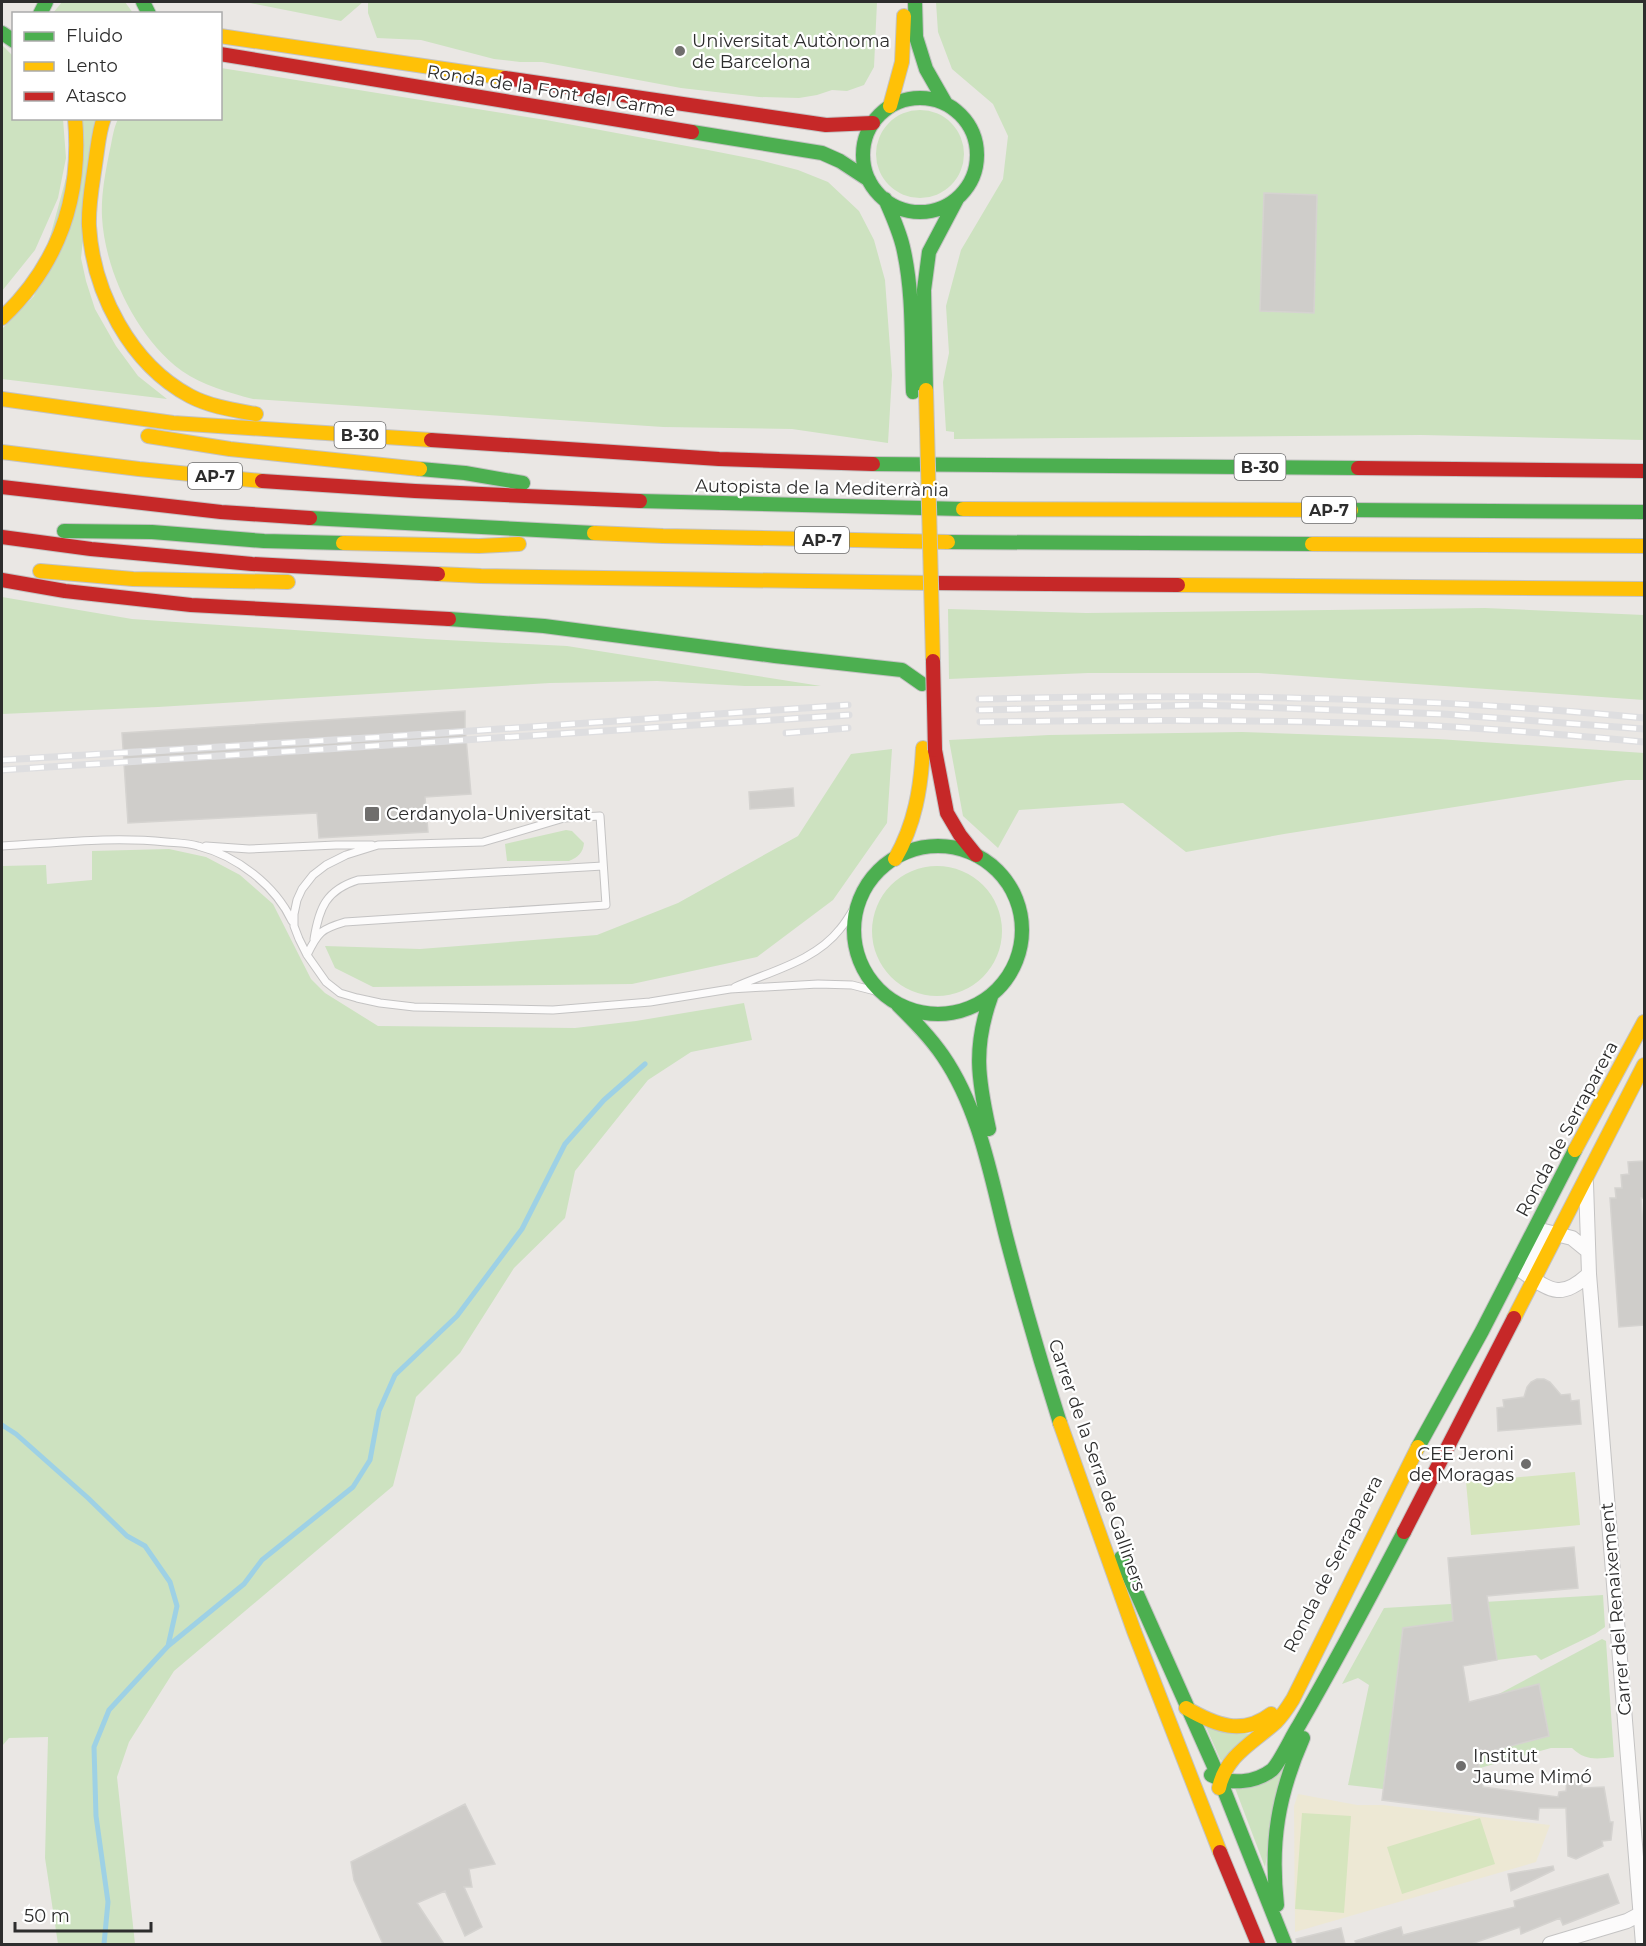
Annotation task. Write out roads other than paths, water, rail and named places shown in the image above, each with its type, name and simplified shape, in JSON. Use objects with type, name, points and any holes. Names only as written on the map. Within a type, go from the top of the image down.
[{"type":"main road","points":[[890,106],[901,70],[905,36],[904,2]]},
{"type":"main road","points":[[915,2],[916,36],[926,69],[946,104]]},
{"type":"main road","name":"Ronda de la Font del Carme","points":[[222,36],[826,125],[873,123]]},
{"type":"main road","name":"Ronda de la Font del Carme","points":[[222,54],[822,153],[840,161],[869,180]]},
{"type":"main road","points":[[957,199],[938,209],[921,212],[904,209],[885,199],[876,190],[869,180],[864,163],[864,151],[873,123],[890,106],[906,99],[918,98],[946,104],[968,123],[974,134],[977,151],[974,175],[957,199],[929,252],[924,290],[919,391],[922,684],[929,749],[947,813],[960,835],[978,857]]},
{"type":"main road","points":[[2,318],[29,291],[44,270],[62,228],[70,202],[77,154],[75,120]]},
{"type":"main road","points":[[104,120],[89,204],[89,227],[98,276],[106,299],[133,346],[154,369],[180,390],[200,401],[219,407],[272,416],[358,422]]},
{"type":"main road","points":[[885,199],[898,230],[904,258],[919,391],[929,749],[917,811],[908,839],[895,859]]},
{"type":"main road","name":"B-30","points":[[2,399],[173,423],[719,459],[888,464],[1644,471]]},
{"type":"main road","points":[[135,434],[230,449],[465,473],[626,501]]},
{"type":"main road","points":[[579,436],[671,445],[719,459]]},
{"type":"main road","name":"Autopista de la Mediterrània","points":[[2,452],[256,480],[449,493],[626,501],[958,509],[1644,512]]},
{"type":"main road","name":"AP-7","points":[[2,487],[233,513],[383,523],[663,536],[990,543],[1644,546]]},
{"type":"main road","points":[[2,524],[45,529],[152,532],[264,541],[479,546],[663,536]]},
{"type":"main road","points":[[2,537],[91,549],[252,564],[481,576],[898,583],[1644,589]]},
{"type":"main road","points":[[25,569],[111,579],[168,582],[305,583]]},
{"type":"main road","points":[[329,582],[481,576]]},
{"type":"main road","points":[[2,580],[86,595],[165,603],[281,612],[510,623],[559,628],[775,657],[902,670],[922,684]]},
{"type":"main road","points":[[932,847],[960,850],[978,857],[992,866],[1017,903],[1021,919],[1021,939],[1019,955],[1012,973],[991,997],[978,1003],[948,1010],[931,1011],[898,1005],[879,992],[863,969],[854,944],[854,922],[860,898],[875,876],[895,859],[913,851],[932,847]]},
{"type":"main road","name":"Carrer de la Serra de Galliners","points":[[991,997],[982,1017],[979,1032],[977,1048],[979,1080],[1007,1208],[1076,1441],[1107,1527],[1220,1780],[1284,1942]]},
{"type":"main road","name":"Carrer de la Serra de Galliners","points":[[898,1005],[930,1037],[957,1080],[971,1108],[981,1135],[1024,1303],[1067,1442],[1172,1731],[1258,1944]]},
{"type":"main road","name":"Ronda de Serraparera","points":[[1220,1780],[1226,1767],[1239,1752],[1277,1721],[1293,1699],[1416,1450],[1482,1331],[1570,1159],[1644,1022]]},
{"type":"main road","points":[[1172,1731],[1188,1744],[1206,1772],[1220,1780],[1238,1782],[1254,1779],[1273,1769],[1310,1708],[1394,1551],[1551,1233],[1587,1177],[1644,1065]]},
{"type":"main road","points":[[1551,1233],[1570,1181],[1570,1159]]},
{"type":"main road","points":[[1482,1331],[1529,1276]]},
{"type":"main road","name":"Ronda de Serraparera","points":[[1186,1707],[1202,1718],[1224,1726],[1253,1726],[1267,1718],[1280,1705],[1458,1358],[1471,1348]]},
{"type":"main road","points":[[1284,1942],[1273,1878],[1275,1824],[1296,1752],[1392,1565],[1394,1551]]},
{"type":"main road","points":[[1220,1780],[1218,1805],[1244,1889],[1242,1907]]},
{"type":"street","points":[[1529,1276],[1548,1288],[1559,1291],[1570,1288],[1589,1274],[1587,1177]]},
{"type":"street","points":[[1551,1233],[1572,1238],[1588,1251]]},
{"type":"street","name":"Carrer del Renaixement","points":[[1589,1274],[1644,1944]]},
{"type":"street","points":[[1550,1944],[1643,1913]]},
{"type":"lane","points":[[2,846],[135,839],[249,849],[483,842],[564,818],[600,816],[606,905],[345,922],[325,928],[313,942]]},
{"type":"lane","points":[[294,926],[297,900],[313,875],[336,860],[378,845]]},
{"type":"lane","points":[[197,846],[217,852],[234,861],[271,888],[280,899],[307,955],[326,982],[340,993],[380,1003],[414,1007],[553,1010],[609,1007],[730,989],[818,984],[852,985],[879,992]]},
{"type":"lane","points":[[307,955],[313,942],[317,919],[322,907],[330,895],[344,884],[358,880],[603,866]]},
{"type":"lane","points":[[730,989],[819,949],[840,929],[860,898]]},
{"type":"waterway","points":[[168,1646],[244,1584],[262,1560],[353,1487],[370,1460],[379,1411],[395,1375],[457,1316],[522,1229],[565,1144],[604,1100],[645,1064]]},
{"type":"waterway","points":[[2,1425],[16,1434],[127,1536],[145,1546],[170,1582],[177,1606],[168,1646],[109,1710],[94,1747],[96,1816],[108,1902],[104,1944]]},
{"type":"railway","points":[[979,699],[1312,698],[1478,705],[1644,718]]},
{"type":"railway","points":[[2,760],[848,705]]},
{"type":"railway","points":[[979,710],[1202,705],[1443,714],[1644,729]]},
{"type":"railway","points":[[2,770],[849,715]]},
{"type":"railway","points":[[980,722],[1185,720],[1339,722],[1486,729],[1644,742]]},
{"type":"railway","points":[[786,733],[848,728]]},
{"type":"place","name":"Universitat Autònoma de Barcelona","points":[[680,51]]},
{"type":"place","name":"Cerdanyola-Universitat","points":[[372,814]]},
{"type":"place","name":"CEE Jeroni de Moragas","points":[[1526,1464]]},
{"type":"place","name":"Institut Jaume Mimó","points":[[1461,1766]]}]
